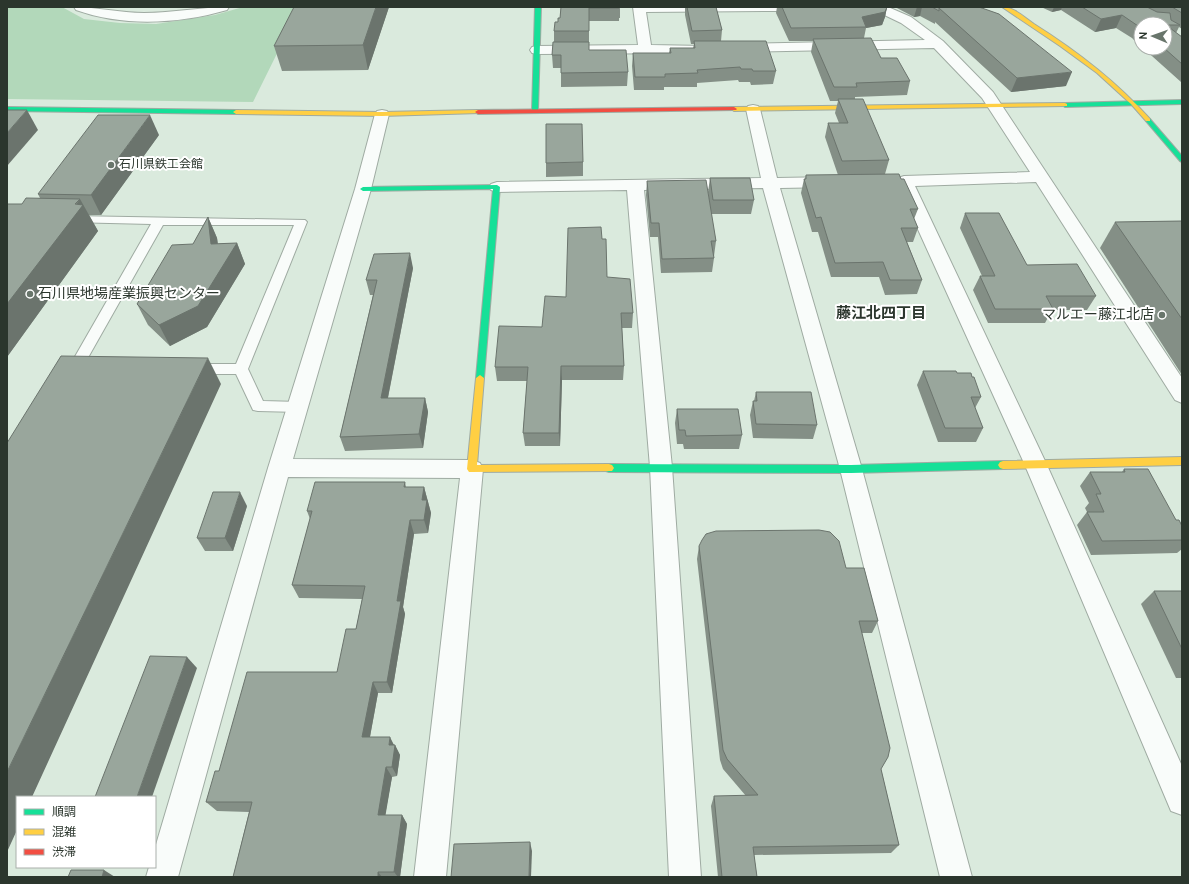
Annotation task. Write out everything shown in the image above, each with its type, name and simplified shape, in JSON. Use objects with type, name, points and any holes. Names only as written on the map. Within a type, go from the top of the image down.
[{"type":"street","points":[[80,7],[97,13],[129,17],[154,17],[176,16],[223,7]]},
{"type":"street","points":[[535,111],[538,7]]},
{"type":"street","points":[[644,50],[639,8],[777,7]]},
{"type":"street","points":[[878,7],[906,20],[938,44],[988,95],[1182,395]]},
{"type":"street","points":[[1005,7],[1071,49],[1134,102],[1182,160]]},
{"type":"street","points":[[724,48],[938,44]]},
{"type":"street","points":[[537,50],[644,50],[708,48]]},
{"type":"street","points":[[7,109],[382,114],[1182,102]]},
{"type":"street","points":[[753,109],[770,183],[850,469],[956,877]]},
{"type":"street","points":[[162,877],[279,468],[299,407],[363,189],[382,114]]},
{"type":"street","points":[[1042,177],[896,181],[1035,463],[1182,800]]},
{"type":"street","points":[[363,189],[849,182]]},
{"type":"street","points":[[635,186],[661,467],[685,877]]},
{"type":"street","points":[[430,877],[472,469],[497,187]]},
{"type":"street","points":[[279,468],[472,469],[661,467],[850,469],[1182,460]]},
{"type":"lane","points":[[60,220],[301,222],[241,369],[258,406],[299,407]]},
{"type":"lane","points":[[91,368],[76,367],[159,221]]},
{"type":"lane","points":[[178,368],[241,369]]},
{"type":"green space","points":[[7,7],[62,7],[84,19],[120,23],[156,24],[215,15],[243,7],[300,7],[253,102],[7,99]]},
{"type":"building","points":[[294,7],[376,7],[363,45],[274,46]]},
{"type":"building","points":[[561,7],[619,8],[589,8],[589,31],[554,31],[555,22],[558,22],[558,18],[560,18]]},
{"type":"building","points":[[687,7],[716,7],[722,30],[692,31]]},
{"type":"building","points":[[782,7],[887,7],[885,12],[862,17],[866,27],[791,28]]},
{"type":"building","points":[[932,7],[979,7],[999,14],[1072,72],[1017,78],[939,8],[939,11]]},
{"type":"building","points":[[1082,7],[1147,7],[1157,12],[1170,13],[1170,16],[1133,16],[1133,23],[1122,15],[1101,19]]},
{"type":"building","points":[[1172,7],[1182,7],[1182,13]]},
{"type":"building","points":[[1173,21],[1180,25],[1173,25]]},
{"type":"building","points":[[1173,30],[1182,37],[1182,64],[1173,56]]},
{"type":"building","points":[[871,38],[881,58],[897,58],[910,81],[856,83],[857,87],[834,87],[813,39]]},
{"type":"building","points":[[694,41],[766,41],[776,71],[753,71],[752,69],[741,69],[740,67],[697,70],[698,73],[665,74],[665,77],[635,77],[633,53],[671,53],[670,48],[695,48]]},
{"type":"building","points":[[553,42],[589,42],[589,50],[626,50],[628,72],[561,73],[561,55],[552,55]]},
{"type":"building","points":[[838,99],[863,99],[889,160],[842,161],[828,123],[848,123]]},
{"type":"building","points":[[7,110],[27,110],[7,133]]},
{"type":"building","points":[[98,115],[150,115],[91,195],[38,194]]},
{"type":"building","points":[[546,124],[582,124],[583,162],[546,163]]},
{"type":"building","points":[[899,174],[901,179],[904,179],[918,209],[910,209],[918,228],[901,228],[922,280],[890,280],[883,262],[835,263],[821,217],[816,218],[804,179],[806,179],[806,175]]},
{"type":"building","points":[[710,178],[750,178],[754,200],[713,200]]},
{"type":"building","points":[[706,180],[716,241],[711,241],[714,258],[662,259],[659,223],[651,223],[647,181]]},
{"type":"building","points":[[26,198],[80,199],[75,204],[83,205],[7,304],[7,204],[22,204]]},
{"type":"building","points":[[965,213],[999,213],[1027,265],[1077,264],[1096,296],[1046,296],[1053,309],[995,309],[980,276],[995,276]]},
{"type":"building","points":[[208,217],[211,244],[237,243],[198,306],[159,325],[137,304],[172,245],[193,244]]},
{"type":"building","points":[[1182,221],[1182,319],[1115,222]]},
{"type":"building","points":[[601,227],[602,239],[606,239],[607,277],[630,279],[633,313],[621,313],[624,366],[561,366],[559,433],[523,433],[528,367],[495,367],[499,326],[542,327],[545,296],[566,297],[568,228]]},
{"type":"building","points":[[410,253],[381,398],[425,398],[419,434],[340,437],[377,280],[366,280],[374,254]]},
{"type":"building","points":[[61,356],[208,358],[7,772],[7,443]]},
{"type":"building","points":[[923,371],[956,371],[957,373],[971,373],[972,377],[974,377],[981,397],[971,397],[983,428],[945,428]]},
{"type":"building","points":[[756,392],[811,392],[817,425],[756,424],[753,401],[757,401]]},
{"type":"building","points":[[677,409],[738,409],[742,435],[686,436],[685,430],[679,430]]},
{"type":"building","points":[[1124,469],[1148,469],[1176,520],[1179,520],[1182,526],[1182,540],[1102,541],[1087,512],[1104,512],[1096,494],[1101,494],[1090,472],[1125,472]]},
{"type":"building","points":[[315,482],[405,482],[404,487],[424,487],[422,500],[427,500],[424,520],[410,520],[397,601],[401,601],[387,682],[373,682],[362,737],[390,737],[389,745],[395,745],[392,767],[386,767],[378,815],[402,815],[394,872],[378,872],[378,877],[233,877],[252,802],[206,802],[215,771],[219,771],[247,672],[337,672],[346,629],[356,629],[365,586],[292,585],[312,511],[307,511]]},
{"type":"building","points":[[213,492],[240,492],[225,538],[197,538]]},
{"type":"building","points":[[819,530],[830,532],[839,541],[846,568],[864,568],[878,621],[859,621],[890,748],[888,757],[881,769],[899,845],[753,847],[757,877],[722,877],[714,796],[758,795],[727,759],[723,750],[699,546],[706,534],[716,531]]},
{"type":"building","points":[[1154,591],[1182,591],[1182,649]]},
{"type":"building","points":[[150,656],[187,657],[137,796],[95,796]]},
{"type":"building","points":[[530,842],[529,877],[451,877],[454,844]]},
{"type":"building","points":[[71,870],[104,870],[102,877],[68,877]]},
{"type":"traffic: fast","points":[[535,111],[538,7]]},
{"type":"traffic: fast","points":[[1065,105],[1182,102]]},
{"type":"traffic: fast","points":[[7,109],[236,112]]},
{"type":"traffic: fast","points":[[1148,120],[1182,160]]},
{"type":"traffic: fast","points":[[363,189],[497,187],[480,378]]},
{"type":"traffic: fast","points":[[609,468],[851,469],[1003,465]]},
{"type":"traffic: slow","points":[[1005,7],[1081,58],[1099,72],[1133,103],[1148,120]]},
{"type":"traffic: slow","points":[[734,109],[1065,105]]},
{"type":"traffic: slow","points":[[236,112],[382,114],[478,112]]},
{"type":"traffic: slow","points":[[480,378],[472,469],[609,468]]},
{"type":"traffic: slow","points":[[1003,465],[1182,461]]},
{"type":"traffic: jam","points":[[478,112],[734,109]]},
{"type":"place","name":"石川県鉄工会館","points":[[111,165]]},
{"type":"place","name":"石川県地場産業振興センター","points":[[30,294]]},
{"type":"place","name":"マルエー藤江北店","points":[[1162,315]]},
{"type":"district","name":"藤江北四丁目","points":[[881,314]]}]
